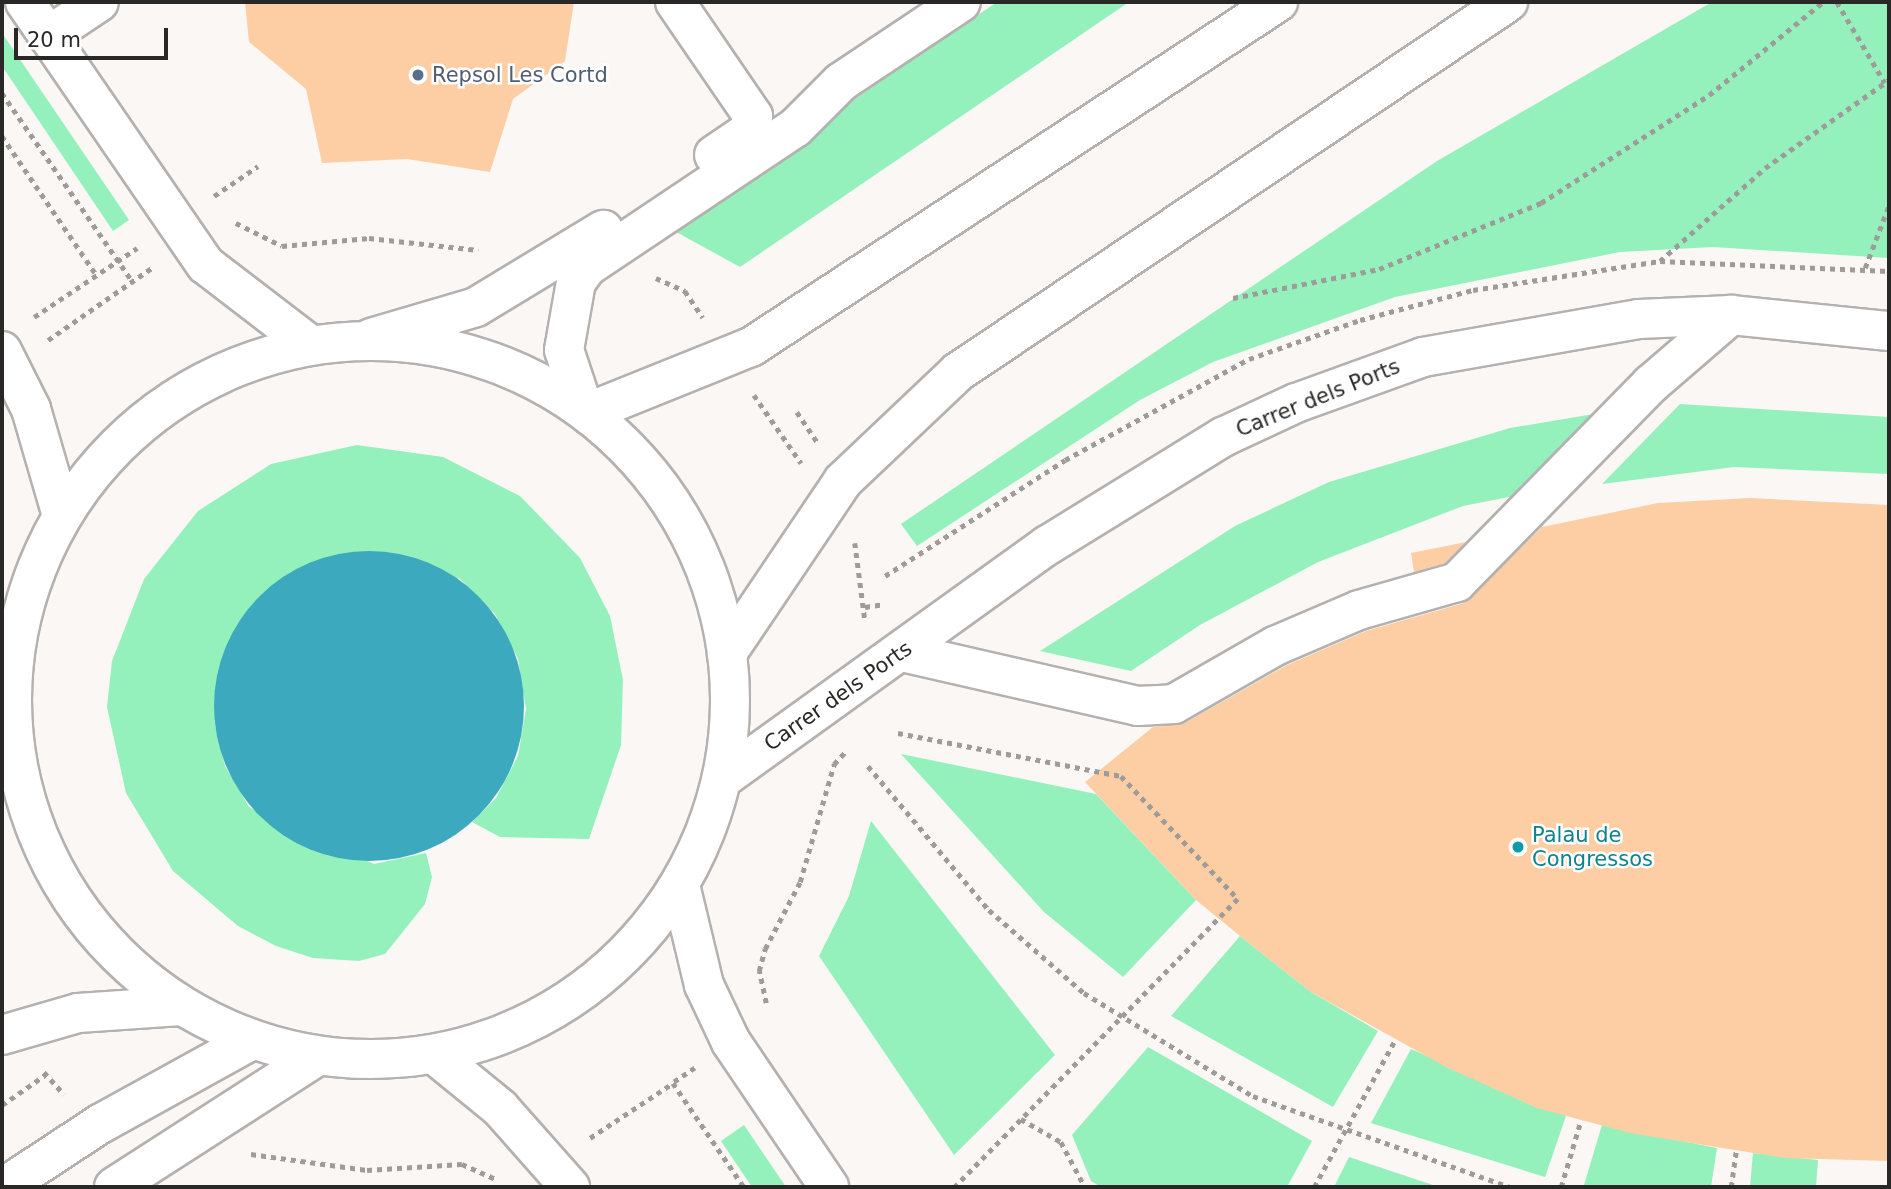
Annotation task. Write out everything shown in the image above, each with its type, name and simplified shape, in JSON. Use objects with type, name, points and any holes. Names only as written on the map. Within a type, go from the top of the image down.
[{"type":"main road","points":[[25,2],[206,265],[309,344]]},
{"type":"main road","points":[[48,36],[99,2]]},
{"type":"main road","points":[[371,338],[464,354],[587,411],[667,496],[702,558],[727,653],[729,732],[722,779],[680,886],[621,960],[567,1002],[514,1030],[435,1055],[317,1056],[252,1040],[181,1006],[115,952],[77,908],[48,858],[20,775],[7,680],[10,632],[40,556],[62,516],[117,443],[169,401],[227,369],[309,344],[371,338],[429,324],[506,292],[748,132],[751,108],[675,2]]},
{"type":"main road","points":[[587,411],[564,350],[576,282],[587,267],[795,128],[841,82],[961,2]]},
{"type":"main road","points":[[587,411],[751,347],[1278,2]]},
{"type":"main road","points":[[727,653],[843,481],[958,372],[1508,2]]},
{"type":"main road","points":[[902,652],[1139,706],[1174,704],[1275,646],[1359,610],[1457,582],[1651,384],[1731,315]]},
{"type":"main road","name":"Carrer dels Ports","points":[[722,779],[1048,545],[1223,437],[1296,402],[1423,357],[1538,332],[1731,315],[1889,331]]},
{"type":"main road","points":[[2,351],[31,409],[62,516]]},
{"type":"main road","points":[[2,819],[20,775]]},
{"type":"main road","points":[[680,886],[704,985],[731,1042],[829,1187]]},
{"type":"main road","points":[[2,1035],[78,1013],[181,1006]]},
{"type":"main road","points":[[4,1187],[92,1129],[252,1040]]},
{"type":"main road","points":[[435,1055],[500,1108],[570,1187]]},
{"type":"main road","points":[[114,1187],[317,1056]]},
{"type":"path","points":[[1233,298],[1379,269],[1541,203],[1709,95],[1823,2]]},
{"type":"path","points":[[1660,261],[1765,168],[1887,81],[1838,2]]},
{"type":"path","points":[[2,93],[131,281]]},
{"type":"path","points":[[2,136],[97,276]]},
{"type":"path","points":[[205,202],[258,166]]},
{"type":"path","points":[[1865,268],[1889,205]]},
{"type":"path","points":[[227,222],[282,246],[396,239],[488,252]]},
{"type":"path","points":[[27,321],[146,242]]},
{"type":"path","points":[[41,345],[159,263]]},
{"type":"path","points":[[797,412],[819,444]]},
{"type":"path","points":[[776,427],[798,458]]},
{"type":"path","points":[[860,550],[866,630]]},
{"type":"path","points":[[865,607],[889,603]]},
{"type":"path","points":[[898,733],[1121,776],[1238,899],[1118,1014],[955,1187]]},
{"type":"path","points":[[765,1011],[759,971],[765,949],[800,881],[834,764],[852,743]]},
{"type":"path","points":[[868,766],[989,910],[1084,993],[1252,1096],[1344,1132],[1510,1187]]},
{"type":"path","points":[[1314,1187],[1395,1040]]},
{"type":"path","points":[[582,1143],[699,1065]]},
{"type":"path","points":[[2,1105],[45,1075]]},
{"type":"path","points":[[673,1083],[744,1187]]},
{"type":"path","points":[[1021,1119],[1061,1142],[1085,1187]]},
{"type":"path","points":[[1561,1187],[1581,1120]]},
{"type":"path","points":[[1731,1187],[1736,1151]]},
{"type":"path","points":[[243,1152],[345,1169],[462,1164],[507,1186]]},
{"type":"green space","points":[[997,2],[1129,2],[740,267],[667,227]]},
{"type":"green space","points":[[1712,2],[1889,2],[1889,258],[1713,247],[1620,252],[1395,297],[1213,362],[1140,400],[917,546],[901,524],[1437,161]]},
{"type":"green space","points":[[2,33],[129,220],[113,231],[2,66]]},
{"type":"green space","points":[[1680,404],[1889,417],[1889,474],[1734,467],[1602,484]]},
{"type":"green space","points":[[1594,414],[1514,496],[1463,506],[1318,562],[1200,625],[1131,671],[1040,651],[1235,526],[1329,482],[1510,428]]},
{"type":"green space","points":[[357,445],[443,457],[520,496],[580,558],[610,616],[623,680],[621,745],[589,839],[500,837],[472,822],[496,798],[518,756],[526,709],[518,659],[495,614],[459,578],[214,720],[225,766],[249,807],[374,864],[426,853],[432,877],[425,904],[385,954],[359,961],[313,958],[276,946],[238,926],[173,871],[126,793],[107,707],[112,661],[144,579],[198,511],[271,464]]},
{"type":"green space","points":[[901,754],[1096,794],[1196,900],[1123,977],[1044,912]]},
{"type":"green space","points":[[871,821],[1055,1055],[954,1155],[819,956],[849,896]]},
{"type":"green space","points":[[1240,936],[1311,992],[1378,1031],[1333,1107],[1171,1016]]},
{"type":"green space","points":[[1148,1047],[1312,1141],[1287,1187],[1101,1187],[1091,1181],[1072,1135]]},
{"type":"green space","points":[[1411,1049],[1566,1116],[1545,1177],[1371,1123]]},
{"type":"green space","points":[[744,1125],[786,1187],[752,1187],[721,1141]]},
{"type":"green space","points":[[1602,1125],[1717,1148],[1711,1187],[1584,1185]]},
{"type":"green space","points":[[1753,1153],[1818,1160],[1816,1187],[1750,1187]]},
{"type":"green space","points":[[1349,1157],[1439,1187],[1334,1187]]},
{"type":"water","points":[[369,551],[414,557],[442,569],[479,596],[506,633],[518,661],[524,706],[518,751],[506,779],[479,816],[442,843],[414,855],[369,861],[324,855],[296,843],[259,816],[232,779],[220,751],[214,706],[220,661],[232,633],[259,596],[296,569],[324,557]]},
{"type":"building","name":"Repsol Les Cortd","points":[[245,2],[574,2],[565,61],[513,99],[490,172],[407,159],[322,163],[306,89],[249,42]]},
{"type":"building","name":"Palau de Congressos","points":[[1750,498],[1889,505],[1889,1161],[1785,1158],[1630,1133],[1537,1108],[1446,1067],[1311,992],[1240,936],[1196,900],[1085,782],[1153,727],[1185,723],[1285,666],[1366,631],[1464,603],[1542,527],[1658,503]]},
{"type":"building","points":[[1466,542],[1445,563],[1414,572],[1411,553]]},
{"type":"place","name":"Repsol Les Cortd","points":[[418,75]]},
{"type":"place","name":"Palau de Congressos","points":[[1518,847]]}]
